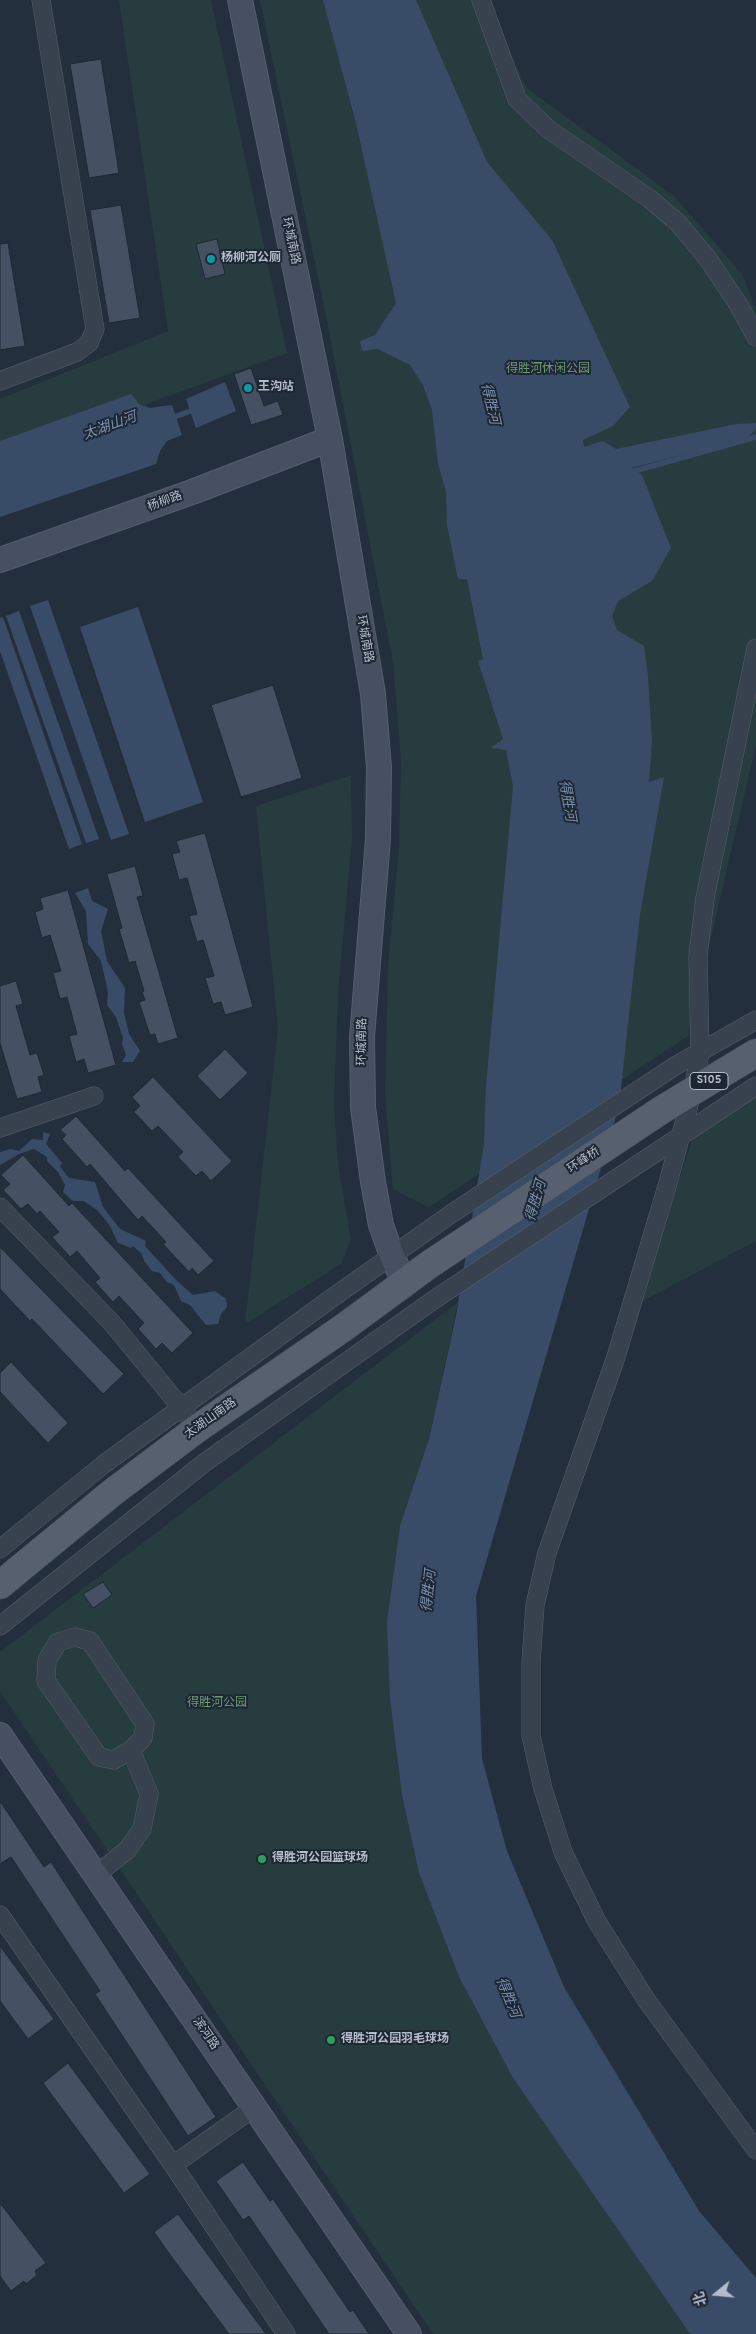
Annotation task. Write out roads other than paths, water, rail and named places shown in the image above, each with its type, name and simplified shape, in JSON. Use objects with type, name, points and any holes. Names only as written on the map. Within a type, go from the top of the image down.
[{"type":"main road","name":"环城南路","points":[[240,0],[330,439],[373,694],[379,768],[378,839],[362,1037],[363,1107],[374,1191],[381,1225],[404,1282]]},
{"type":"main road","name":"杨柳路","points":[[0,560],[192,492],[330,439]]},
{"type":"main road","name":"S105","points":[[693,1090],[756,1053]]},
{"type":"main road","name":"环峰桥","points":[[430,1264],[693,1090]]},
{"type":"main road","name":"太湖山南路","points":[[0,1584],[113,1492],[198,1428],[343,1328],[430,1264]]},
{"type":"main road","name":"滨河路","points":[[0,1735],[409,2334]]},
{"type":"street","points":[[0,381],[77,352],[89,343],[95,329],[41,0]]},
{"type":"street","points":[[481,0],[486,19],[517,99],[548,129],[650,199],[678,223],[708,259],[738,304],[756,337]]},
{"type":"street","points":[[756,648],[705,898],[698,956],[700,1054],[693,1090],[616,1357],[547,1553],[535,1605],[530,1662],[531,1736],[543,1789],[563,1852],[596,1920],[647,2001],[756,2150]]},
{"type":"street","points":[[0,1549],[104,1464],[451,1214],[675,1066],[700,1054],[756,1020]]},
{"type":"street","points":[[0,1626],[204,1463],[435,1299],[756,1086]]},
{"type":"street","points":[[0,1128],[94,1096]]},
{"type":"street","points":[[0,1207],[112,1323],[198,1428]]},
{"type":"street","points":[[75,1637],[90,1641],[145,1724],[143,1738],[131,1750],[114,1760],[98,1758],[46,1681],[47,1660],[58,1642],[75,1637]]},
{"type":"street","points":[[96,1875],[127,1850],[142,1830],[149,1794],[131,1750]]},
{"type":"street","points":[[0,1915],[173,2165],[286,2334]]},
{"type":"street","points":[[173,2165],[254,2108]]},
{"type":"water","name":"得胜河","points":[[323,0],[416,0],[487,162],[552,240],[630,407],[613,426],[583,440],[584,447],[603,441],[616,449],[736,424],[756,423],[756,429],[747,438],[631,468],[642,475],[671,548],[652,581],[618,601],[612,616],[617,630],[644,646],[652,742],[649,782],[664,777],[640,915],[619,1106],[476,1596],[482,1759],[507,1851],[564,1987],[699,2211],[756,2278],[756,2334],[690,2334],[513,2078],[459,1977],[419,1873],[402,1795],[390,1699],[387,1622],[400,1526],[429,1439],[456,1316],[484,1144],[486,1086],[513,786],[506,750],[491,748],[503,739],[478,661],[483,659],[467,579],[458,579],[447,525],[446,492],[438,464],[432,410],[423,385],[410,365],[378,349],[362,351],[360,341],[375,335],[396,303],[356,123]]},
{"type":"water","points":[[225,382],[236,411],[196,428],[186,399]]},
{"type":"water","points":[[131,394],[139,404],[150,408],[172,405],[182,435],[167,441],[160,451],[156,464],[0,517],[0,441]]},
{"type":"water","points":[[48,600],[129,834],[111,840],[30,606]]},
{"type":"water","points":[[138,607],[203,802],[145,822],[80,627]]},
{"type":"water","points":[[19,611],[99,839],[86,843],[6,616]]},
{"type":"water","points":[[3,617],[82,844],[69,849],[0,651],[0,618]]},
{"type":"water","points":[[88,888],[92,901],[108,909],[101,931],[107,961],[125,988],[124,1013],[129,1034],[140,1051],[133,1062],[122,1062],[126,1055],[122,1044],[123,1038],[116,1017],[107,1005],[108,992],[101,961],[88,944],[86,911],[75,893]]},
{"type":"water","points":[[43,1132],[50,1134],[46,1144],[62,1163],[60,1167],[69,1178],[95,1182],[103,1207],[120,1229],[146,1241],[145,1246],[177,1281],[193,1295],[215,1291],[226,1299],[227,1307],[221,1314],[218,1324],[206,1325],[190,1305],[181,1301],[174,1285],[167,1282],[160,1273],[152,1271],[144,1261],[142,1254],[133,1246],[131,1248],[118,1243],[110,1226],[98,1211],[84,1201],[73,1201],[63,1192],[65,1185],[58,1172],[47,1161],[47,1157],[34,1149],[19,1154],[0,1165],[0,1152],[11,1149],[19,1151],[32,1139],[43,1140]]},
{"type":"waterway","name":"太湖山河","points":[[169,419],[196,409]]},
{"type":"waterway","points":[[631,472],[756,437]]},
{"type":"place","name":"杨柳河公厕","points":[[211,259]]},
{"type":"place","name":"王沟站","points":[[248,388]]},
{"type":"place","name":"得胜河公园篮球场","points":[[262,1859]]},
{"type":"place","name":"得胜河公园羽毛球场","points":[[331,2040]]},
{"type":"park label","name":"得胜河休闲公园","points":[[548,370]]},
{"type":"park label","name":"得胜河公园","points":[[217,1704]]}]
